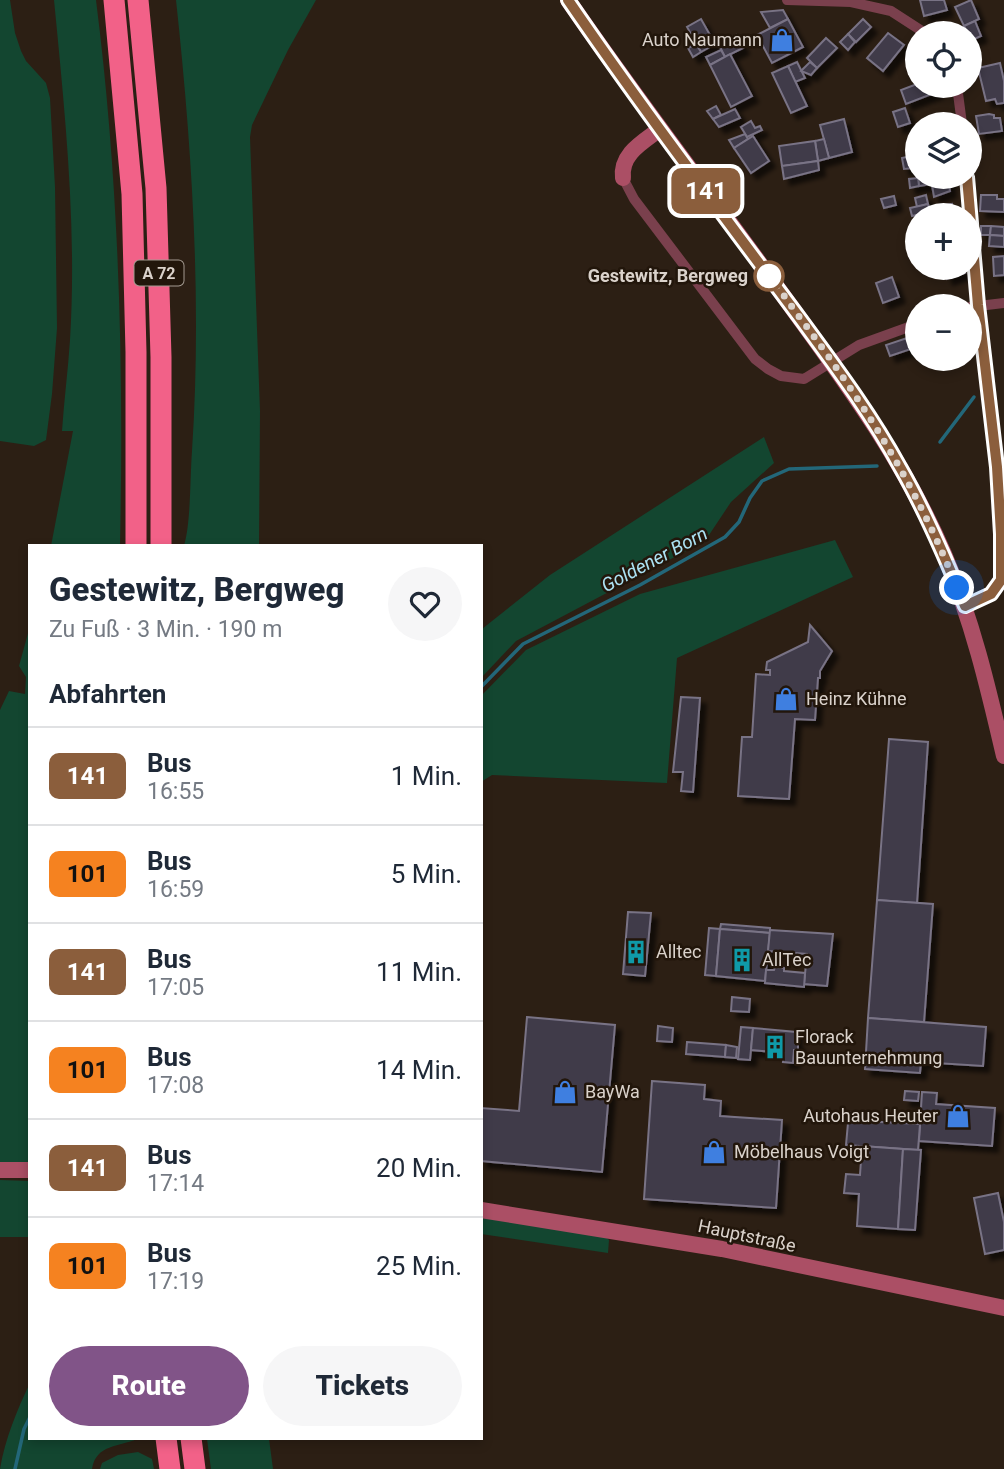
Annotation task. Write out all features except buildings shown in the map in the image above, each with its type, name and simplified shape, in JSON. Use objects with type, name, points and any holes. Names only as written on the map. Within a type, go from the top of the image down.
[{"type":"highway","name":"A 72","points":[[114,0],[132,194],[136,352],[136,544]]},
{"type":"highway","name":"A 72","points":[[138,0],[156,188],[161,344],[161,544]]},
{"type":"highway","points":[[166,1440],[170,1469]]},
{"type":"highway","points":[[191,1440],[195,1469]]},
{"type":"main road","points":[[568,0],[847,382],[900,466],[943,552],[965,606],[986,677],[1004,756]]},
{"type":"main road","points":[[623,178],[625,161],[638,146],[660,129]]},
{"type":"main road","points":[[0,1170],[28,1170]]},
{"type":"main road","name":"Hauptstraße","points":[[483,1210],[722,1249],[1004,1308]]},
{"type":"street","points":[[787,0],[852,2],[891,11],[906,21]]},
{"type":"street","points":[[623,178],[634,199],[755,359],[781,376],[804,379],[859,345],[905,328]]},
{"type":"street","points":[[968,189],[973,294]]},
{"type":"street","points":[[982,305],[1004,303]]},
{"type":"street","points":[[965,606],[991,594],[1001,580],[997,467],[982,362]]},
{"type":"green space","points":[[0,0],[10,0],[21,51],[26,61],[46,83],[50,98],[55,187],[57,328],[46,440],[34,446],[0,441]]},
{"type":"green space","points":[[54,0],[96,0],[115,204],[120,341],[120,544],[51,544],[73,431],[62,431],[70,340],[72,255]]},
{"type":"green space","points":[[176,0],[316,0],[288,50],[252,125],[250,137],[260,411],[259,544],[184,544],[189,512],[196,338],[194,225]]},
{"type":"green space","points":[[764,437],[774,463],[731,502],[705,541],[516,641],[483,676],[483,628],[550,575]]},
{"type":"green space","points":[[835,540],[853,577],[677,658],[667,783],[492,775],[483,781],[483,694],[526,650],[640,594]]},
{"type":"green space","points":[[28,633],[28,1163],[0,1162],[0,710],[9,691],[25,694],[26,677],[19,666]]},
{"type":"green space","points":[[0,1180],[28,1181],[28,1237],[0,1237]]},
{"type":"green space","points":[[483,1217],[605,1236],[609,1240],[608,1253],[483,1234]]},
{"type":"green space","points":[[28,1388],[28,1440],[134,1440],[103,1451],[94,1461],[92,1469],[0,1469],[12,1425]]},
{"type":"green space","points":[[207,1440],[269,1440],[273,1469],[211,1469]]},
{"type":"green space","points":[[138,1452],[152,1459],[154,1469],[100,1469],[102,1463],[118,1455]]},
{"type":"waterway","name":"Goldener Born","points":[[940,442],[974,397]]},
{"type":"waterway","name":"Goldener Born","points":[[483,685],[523,644],[640,585],[725,537],[739,522],[750,498],[762,481],[789,469],[877,466]]},
{"type":"waterway","name":"Goldener Born","points":[[15,1469],[28,1421]]},
{"type":"bus line","name":"141","points":[[568,0],[643,107],[847,382],[900,466],[943,552],[965,606],[991,594],[1001,580],[997,467],[978,305],[968,189]]},
{"type":"place","name":"Auto Naumann","points":[[782,40]]},
{"type":"place","name":"Gestewitz, Bergweg","points":[[769,276]]},
{"type":"place","name":"Heinz Kühne","points":[[786,699]]},
{"type":"place","name":"Alltec","points":[[636,952]]},
{"type":"place","name":"AllTec","points":[[742,960]]},
{"type":"place","name":"Florack Bauunternehmung","points":[[775,1047]]},
{"type":"place","name":"BayWa","points":[[565,1092]]},
{"type":"place","name":"Autohaus Heuter","points":[[958,1116]]},
{"type":"place","name":"Möbelhaus Voigt","points":[[714,1152]]},
{"type":"route","points":[[769,276],[847,382],[900,466],[943,552],[957,588]]}]
